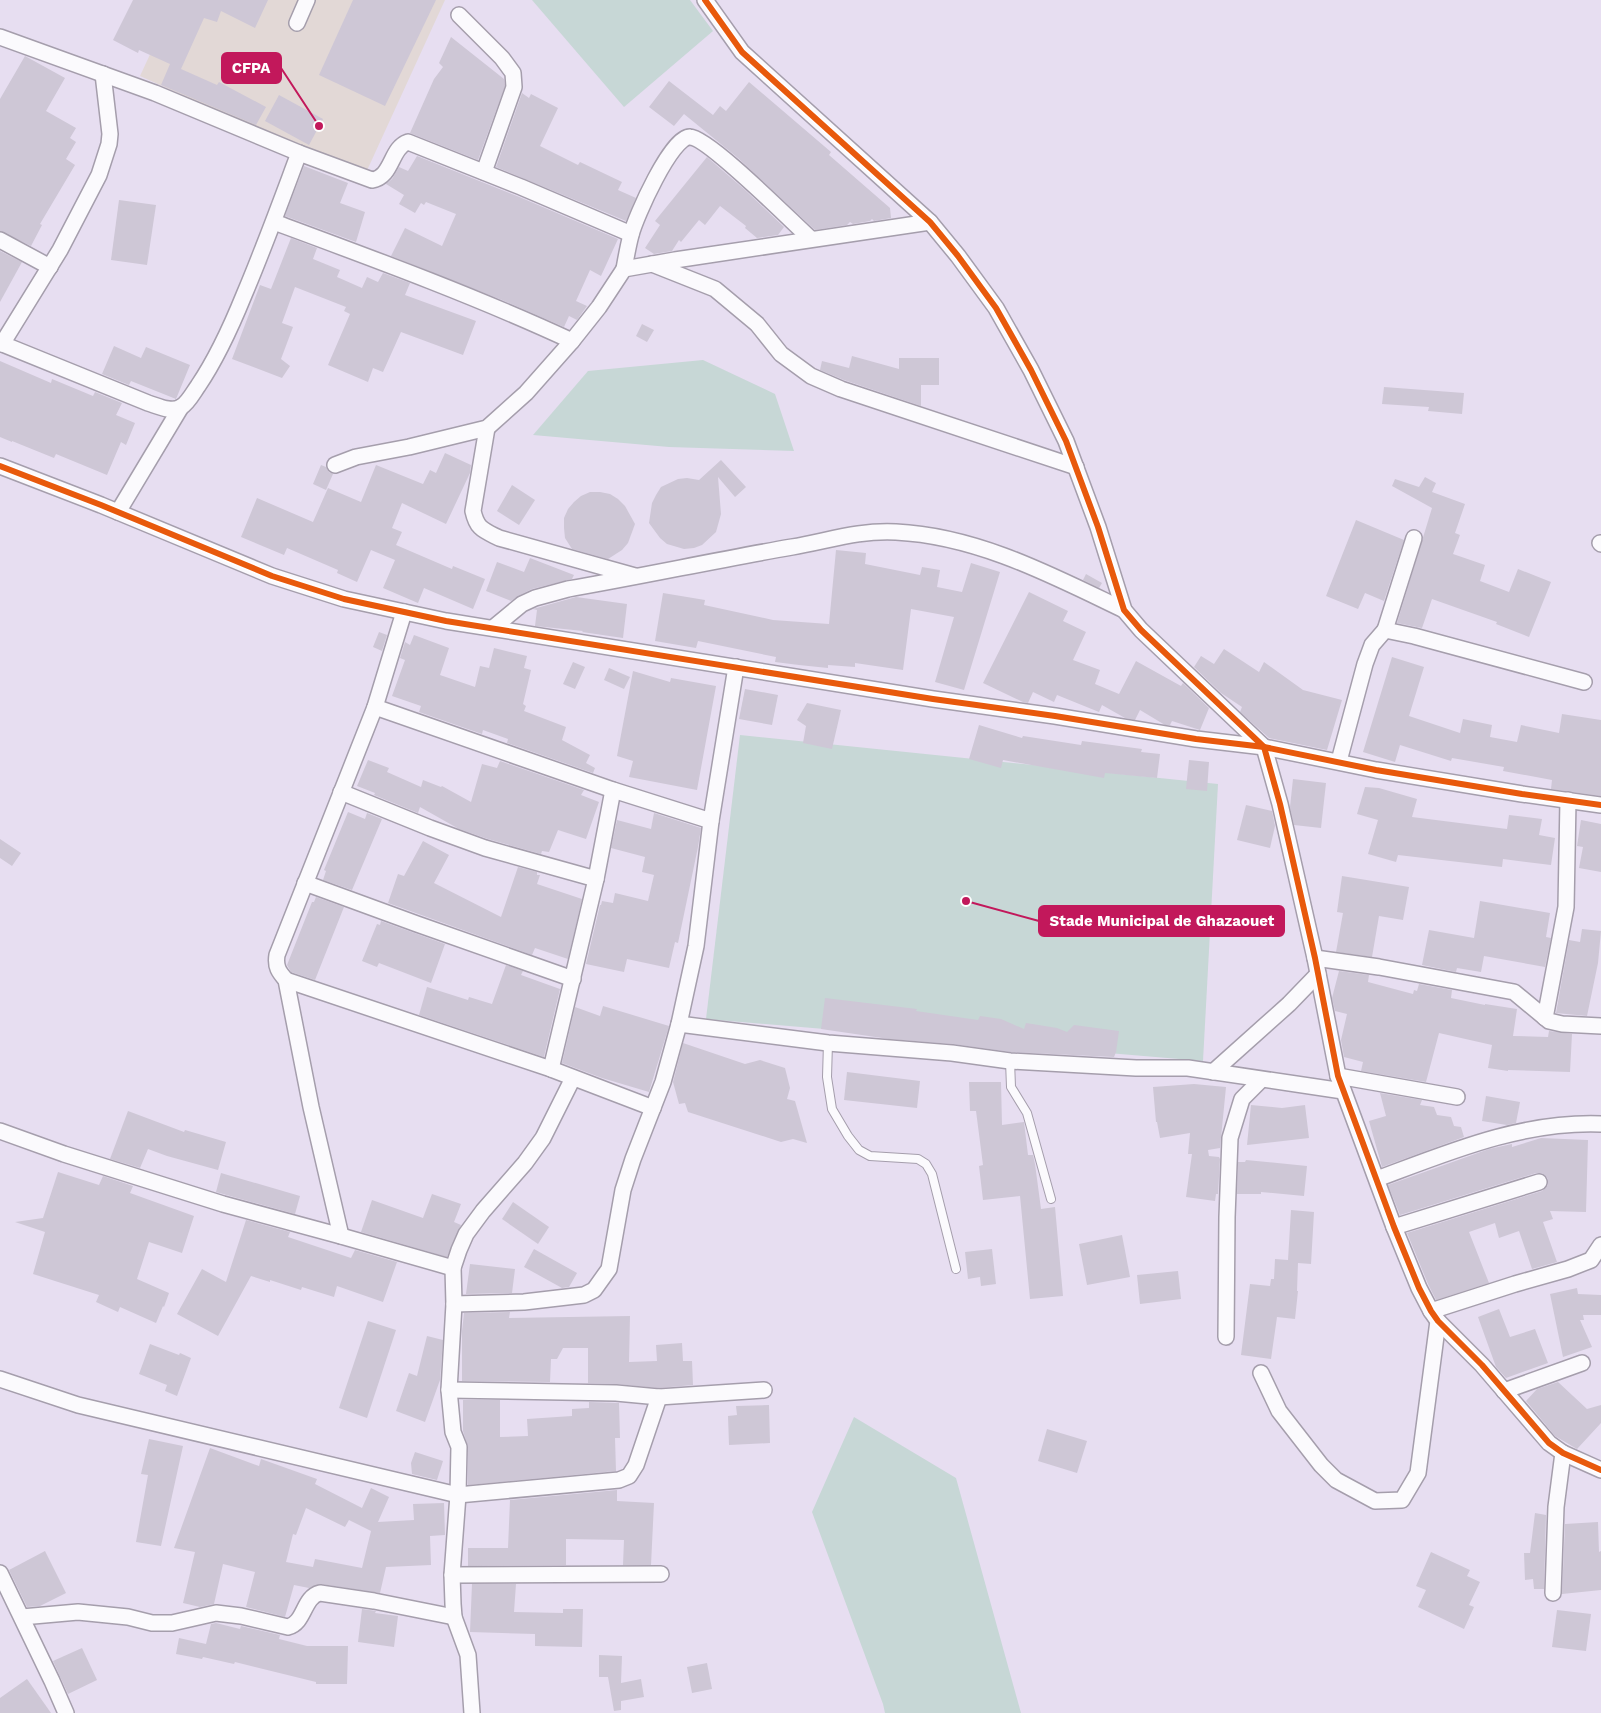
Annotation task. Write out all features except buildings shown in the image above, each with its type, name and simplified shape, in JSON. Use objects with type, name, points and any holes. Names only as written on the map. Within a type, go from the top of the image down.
[{"type":"street","points":[[297,23],[307,0]]},
{"type":"street","points":[[705,0],[742,52],[930,222],[958,256],[996,308],[1031,370],[1066,441],[1098,527],[1124,610]]},
{"type":"street","points":[[459,15],[502,58],[513,73],[514,87],[484,172]]},
{"type":"street","points":[[0,37],[103,74],[298,153],[372,180],[379,179],[384,175],[400,147],[408,142],[631,234]]},
{"type":"street","points":[[103,74],[110,134],[109,144],[99,175],[60,250],[1,344],[148,403],[168,409],[182,407]]},
{"type":"street","points":[[335,465],[365,455],[409,447],[487,428],[526,393],[599,307],[624,269],[631,234],[641,206],[676,146],[688,136],[697,139],[715,151],[811,239]]},
{"type":"street","points":[[118,512],[182,407],[188,401],[215,359],[274,222],[298,153]]},
{"type":"street","points":[[274,222],[405,271],[533,323],[572,341]]},
{"type":"street","points":[[624,269],[930,222]]},
{"type":"street","points":[[0,240],[50,267]]},
{"type":"street","points":[[652,264],[715,289],[757,324],[781,354],[811,376],[841,389],[1076,467]]},
{"type":"street","points":[[487,428],[473,511],[475,522],[481,529],[499,538],[638,576]]},
{"type":"street","points":[[0,466],[118,512],[272,576],[344,599],[446,621],[933,699],[1055,716],[1196,739],[1264,747],[1376,770],[1601,805]]},
{"type":"street","points":[[493,628],[522,604],[535,598],[568,589],[796,547],[857,533],[897,532],[964,543],[1041,570],[1124,610],[1142,630],[1264,747],[1280,804],[1315,958],[1338,1076],[1394,1227],[1419,1288],[1434,1316],[1504,1391],[1549,1443],[1563,1453],[1601,1470]]},
{"type":"street","points":[[1339,761],[1372,644],[1385,630],[1414,538]]},
{"type":"street","points":[[404,612],[375,706],[277,955],[277,970],[286,980],[551,1069],[653,1108]]},
{"type":"street","points":[[1385,630],[1414,636],[1584,682]]},
{"type":"street","points":[[454,1304],[524,1302],[584,1295],[594,1290],[609,1269],[624,1190],[633,1158],[662,1082],[679,1024],[696,946],[711,821],[736,667]]},
{"type":"street","points":[[375,706],[613,790],[711,821]]},
{"type":"street","points":[[551,1069],[596,879],[613,790]]},
{"type":"street","points":[[341,792],[430,828],[476,844],[596,879]]},
{"type":"street","points":[[1545,1018],[1566,907],[1568,800]]},
{"type":"street","points":[[306,883],[573,979]]},
{"type":"street","points":[[1315,958],[1379,967],[1514,992],[1549,1021],[1562,1024],[1601,1026]]},
{"type":"street","points":[[1213,1072],[1289,1004],[1318,974]]},
{"type":"street","points":[[286,980],[311,1107],[341,1236]]},
{"type":"street","points":[[679,1024],[828,1043],[952,1053],[1010,1061],[1136,1068],[1188,1068],[1343,1091]]},
{"type":"street","points":[[1338,1076],[1457,1097]]},
{"type":"street","points":[[472,1713],[468,1655],[454,1617],[452,1575],[458,1495],[459,1447],[453,1432],[449,1390],[454,1304],[453,1268],[466,1234],[483,1211],[526,1163],[543,1138],[573,1078]]},
{"type":"street","points":[[1226,1337],[1230,1138],[1242,1099],[1261,1080]]},
{"type":"street","points":[[1377,1179],[1486,1139],[1522,1131],[1579,1123],[1601,1124]]},
{"type":"street","points":[[0,1131],[64,1154],[223,1204],[453,1268]]},
{"type":"street","points":[[1394,1227],[1539,1182]]},
{"type":"street","points":[[1434,1316],[1515,1284],[1568,1270],[1591,1260],[1601,1245]]},
{"type":"street","points":[[1262,1374],[1279,1411],[1321,1465],[1336,1480],[1375,1501],[1402,1500],[1418,1473],[1434,1316]]},
{"type":"street","points":[[1504,1391],[1582,1363]]},
{"type":"street","points":[[0,1379],[78,1405],[458,1495],[618,1480],[629,1476],[636,1465],[659,1396]]},
{"type":"street","points":[[449,1390],[616,1393],[659,1396],[764,1390]]},
{"type":"street","points":[[1553,1593],[1556,1507],[1563,1453]]},
{"type":"street","points":[[0,1573],[66,1713]]},
{"type":"street","points":[[452,1575],[661,1574]]},
{"type":"street","points":[[22,1617],[78,1612],[128,1617],[152,1623],[172,1623],[216,1613],[241,1616],[288,1627],[292,1626],[302,1613],[309,1599],[314,1594],[320,1593],[374,1601],[454,1617]]},
{"type":"lane","points":[[828,1043],[827,1077],[832,1109],[859,1150],[870,1156],[918,1159],[926,1164],[932,1174],[956,1270]]},
{"type":"lane","points":[[1010,1061],[1011,1087],[1027,1113],[1051,1199]]},
{"type":"shaded area","points":[[168,0],[445,0],[364,177],[140,76],[172,7]]},
{"type":"shaded area","points":[[532,0],[690,0],[713,31],[624,107]]},
{"type":"shaded area","points":[[703,360],[775,394],[794,451],[669,447],[533,435],[588,371]]},
{"type":"shaded area","points":[[740,735],[1218,784],[1203,1061],[706,1019]]},
{"type":"shaded area","points":[[854,1417],[956,1478],[1021,1713],[885,1713],[812,1512]]},
{"type":"cycle path","points":[[705,0],[742,52],[930,222],[958,256],[996,308],[1031,370],[1066,441],[1098,527],[1124,610],[1141,630],[1264,747],[1280,804],[1315,958],[1338,1076],[1394,1227],[1419,1288],[1438,1321],[1482,1365],[1549,1443],[1563,1453],[1601,1470]]},
{"type":"cycle path","points":[[0,466],[101,505],[272,576],[344,599],[446,621],[933,699],[1055,716],[1196,739],[1264,747],[1376,770],[1601,805]]},
{"type":"place","name":"CFPA","points":[[319,126]]},
{"type":"place","name":"Stade Municipal de Ghazaouet","points":[[966,901]]}]
